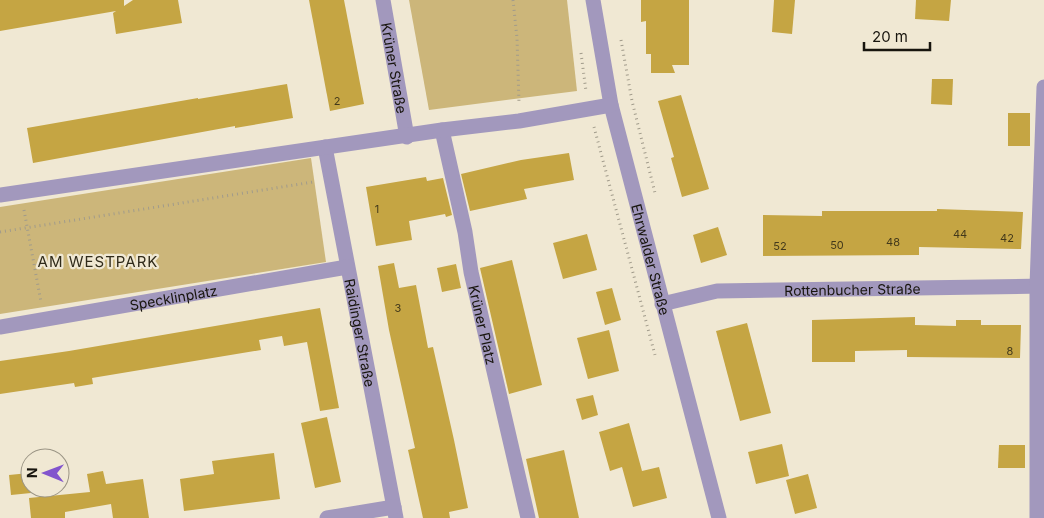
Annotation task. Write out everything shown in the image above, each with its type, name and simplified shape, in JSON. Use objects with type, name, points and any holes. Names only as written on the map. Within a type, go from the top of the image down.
[{"type":"street","name":"Krüner Straße","points":[[383,0],[407,136]]},
{"type":"street","name":"Ehrwalder Straße","points":[[593,0],[611,105],[719,518]]},
{"type":"street","points":[[1038,518],[1044,87]]},
{"type":"street","points":[[0,195],[442,130],[520,121],[611,105]]},
{"type":"street","name":"Krüner Platz","points":[[442,130],[465,232],[471,272],[528,518]]},
{"type":"street","name":"Raidinger Straße","points":[[325,147],[395,513]]},
{"type":"street","name":"Specklinplatz","points":[[0,327],[347,267]]},
{"type":"street","name":"Rottenbucher Straße","points":[[662,304],[717,291],[1040,286]]},
{"type":"street","points":[[327,518],[395,513]]},
{"type":"path","points":[[512,0],[517,38],[520,121]]},
{"type":"path","points":[[620,37],[632,101],[656,196]]},
{"type":"path","points":[[0,232],[330,179]]},
{"type":"path","points":[[20,192],[44,320]]},
{"type":"shaded area","points":[[409,0],[567,0],[577,91],[429,110]]},
{"type":"shaded area","points":[[311,158],[326,262],[0,314],[0,207]]},
{"type":"building","points":[[0,0],[124,0],[124,6],[133,0],[178,0],[182,23],[116,34],[113,13],[116,11],[0,31]]},
{"type":"building","points":[[309,0],[344,0],[364,104],[330,111]]},
{"type":"building","points":[[641,0],[689,0],[689,65],[672,65],[675,73],[651,73],[651,54],[646,54],[646,21],[641,22]]},
{"type":"building","points":[[774,0],[795,0],[792,34],[772,32]]},
{"type":"building","points":[[916,0],[951,0],[949,21],[915,19]]},
{"type":"building","points":[[932,79],[953,79],[952,105],[931,104]]},
{"type":"building","points":[[287,84],[293,118],[235,128],[235,126],[33,163],[27,128]]},
{"type":"building","points":[[681,95],[709,189],[682,197],[671,158],[674,157],[658,101]]},
{"type":"building","points":[[1008,113],[1030,113],[1030,146],[1008,146]]},
{"type":"building","points":[[569,153],[574,180],[524,189],[527,199],[470,211],[461,174],[521,160]]},
{"type":"building","points":[[426,177],[427,181],[443,178],[452,215],[446,217],[445,214],[409,221],[412,240],[376,246],[366,187]]},
{"type":"building","points":[[937,209],[1023,212],[1021,249],[919,247],[919,255],[763,256],[763,215],[822,216],[822,211],[937,211]]},
{"type":"building","points":[[718,227],[727,255],[701,263],[693,235]]},
{"type":"building","points":[[587,234],[597,270],[563,279],[553,243]]},
{"type":"building","points":[[512,260],[542,385],[509,394],[480,268]]},
{"type":"building","points":[[394,263],[399,288],[416,285],[428,348],[433,347],[454,440],[468,508],[449,512],[450,518],[423,518],[408,450],[415,448],[389,330],[378,266]]},
{"type":"building","points":[[456,264],[461,288],[442,292],[437,268]]},
{"type":"building","points":[[612,288],[621,320],[605,325],[596,292]]},
{"type":"building","points":[[320,308],[339,408],[320,411],[307,342],[284,346],[282,336],[259,340],[261,350],[92,378],[93,384],[75,387],[74,383],[0,394],[0,361]]},
{"type":"building","points":[[915,317],[915,325],[956,326],[956,320],[981,320],[981,325],[1021,325],[1020,358],[907,357],[907,350],[855,351],[855,362],[812,362],[812,320]]},
{"type":"building","points":[[747,323],[771,413],[740,421],[716,331]]},
{"type":"building","points":[[609,330],[619,371],[588,379],[577,338]]},
{"type":"building","points":[[593,395],[598,415],[582,420],[576,399]]},
{"type":"building","points":[[327,417],[341,482],[315,488],[301,423]]},
{"type":"building","points":[[629,423],[642,471],[659,467],[667,498],[633,507],[622,467],[610,471],[599,432]]},
{"type":"building","points":[[782,444],[789,476],[756,484],[748,452]]},
{"type":"building","points":[[999,445],[1025,445],[1025,468],[998,468]]},
{"type":"building","points":[[564,450],[579,518],[539,518],[526,459]]},
{"type":"building","points":[[274,453],[280,499],[184,511],[180,479],[214,474],[212,461]]},
{"type":"building","points":[[103,471],[106,484],[143,479],[149,518],[113,518],[111,504],[65,512],[65,518],[31,518],[29,498],[70,498],[70,494],[90,492],[87,474]]},
{"type":"building","points":[[20,474],[20,494],[11,495],[9,475]]},
{"type":"building","points":[[808,474],[817,508],[795,514],[786,480]]},
{"type":"district","name":"AM WESTPARK","points":[[98,261]]}]
